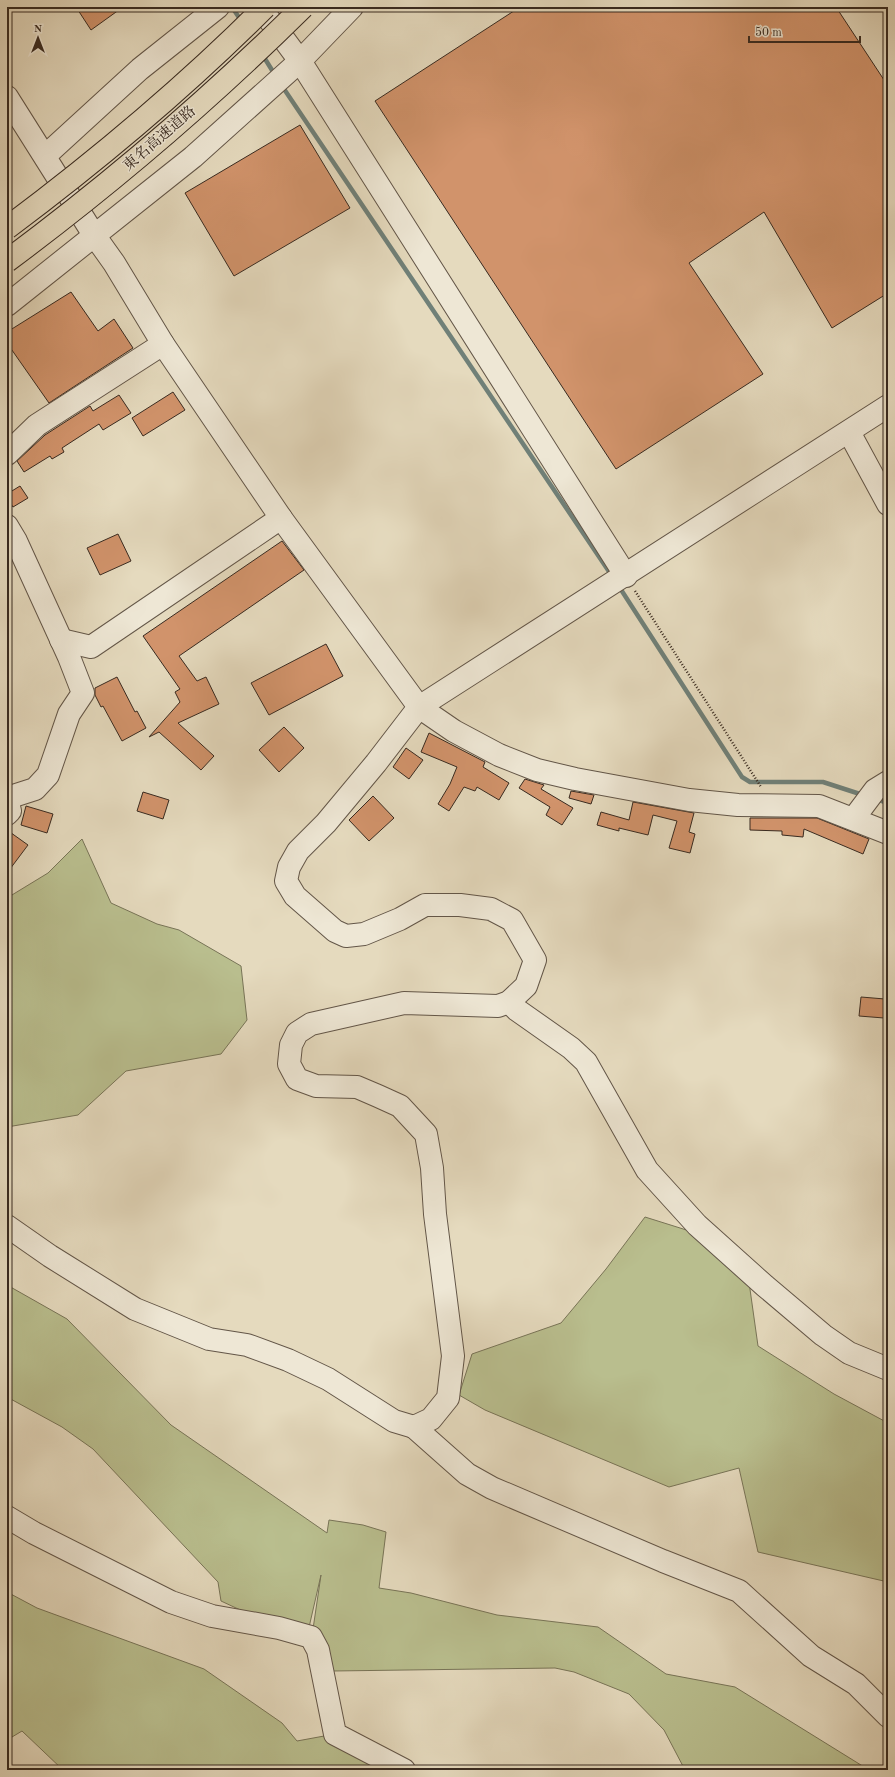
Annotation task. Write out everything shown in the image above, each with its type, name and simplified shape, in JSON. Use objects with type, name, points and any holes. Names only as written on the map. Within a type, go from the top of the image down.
[{"type":"highway","name":"東名高速道路","points":[[7,228],[112,146],[193,75],[265,7]]},
{"type":"highway","name":"東名高速道路","points":[[7,261],[64,219],[168,133],[222,85],[303,7]]},
{"type":"street","points":[[45,156],[140,69],[218,7]]},
{"type":"street","points":[[260,7],[286,74],[619,580]]},
{"type":"street","points":[[7,305],[193,157],[286,74],[352,7]]},
{"type":"street","points":[[7,97],[94,236],[114,263],[164,344],[281,518],[419,707],[454,731],[499,755],[537,770],[575,779],[689,800],[738,805],[819,806],[868,801],[888,833]]},
{"type":"street","points":[[7,454],[37,425],[164,344]]},
{"type":"street","points":[[414,1427],[431,1419],[448,1398],[453,1356],[436,1221],[432,1168],[426,1134],[400,1106],[357,1087],[316,1086],[297,1079],[289,1064],[291,1044],[297,1033],[311,1024],[404,1003],[498,1006],[509,1002],[526,986],[535,960],[512,920],[490,909],[460,905],[425,905],[400,919],[364,934],[346,936],[335,931],[295,896],[286,881],[289,867],[298,850],[326,823],[376,763],[419,707],[888,406]]},
{"type":"street","points":[[848,432],[888,504]]},
{"type":"street","points":[[61,640],[91,647],[281,518]]},
{"type":"street","points":[[7,526],[16,541],[61,640],[82,693],[69,714],[48,775],[35,789],[7,798],[10,810],[7,814]]},
{"type":"street","points":[[509,1002],[517,1010],[571,1048],[586,1062],[647,1170],[697,1224],[765,1286],[823,1335],[848,1352],[888,1369]]},
{"type":"street","points":[[7,1226],[50,1256],[135,1309],[209,1338],[247,1345],[288,1360],[328,1379],[394,1421],[414,1427],[468,1474],[492,1488],[663,1561],[739,1591],[811,1656],[856,1684],[888,1716]]},
{"type":"street","points":[[7,1517],[34,1533],[171,1602],[212,1616],[279,1628],[311,1637],[318,1650],[335,1734],[404,1770]]},
{"type":"path","points":[[619,580],[760,785]]},
{"type":"green space","points":[[82,839],[111,903],[157,924],[179,930],[241,966],[247,1020],[221,1054],[126,1071],[78,1115],[7,1127],[7,898],[48,873]]},
{"type":"green space","points":[[645,1217],[696,1233],[747,1268],[758,1346],[834,1394],[888,1423],[888,1582],[758,1552],[739,1468],[669,1487],[485,1410],[459,1395],[472,1354],[561,1323],[606,1269]]},
{"type":"green space","points":[[7,1285],[67,1319],[171,1425],[327,1533],[329,1520],[363,1525],[386,1532],[379,1588],[411,1593],[497,1615],[598,1627],[666,1674],[735,1687],[869,1770],[685,1770],[664,1730],[629,1694],[574,1672],[555,1668],[333,1671],[313,1629],[321,1575],[307,1636],[279,1628],[221,1601],[218,1582],[93,1449],[62,1427],[7,1397]]},
{"type":"green space","points":[[7,1592],[37,1608],[204,1669],[282,1723],[297,1741],[335,1734],[370,1752],[376,1770],[63,1770],[22,1731],[7,1740]]},
{"type":"building","points":[[76,7],[123,7],[91,30]]},
{"type":"building","points":[[520,7],[836,7],[888,86],[888,293],[832,328],[764,212],[689,263],[763,374],[616,469],[375,101]]},
{"type":"building","points":[[300,125],[350,208],[234,276],[185,193]]},
{"type":"building","points":[[71,292],[98,331],[114,319],[133,348],[49,403],[7,343],[7,332]]},
{"type":"building","points":[[173,392],[185,410],[143,436],[132,418]]},
{"type":"building","points":[[119,395],[131,413],[103,430],[99,424],[62,448],[64,452],[52,459],[50,456],[24,472],[17,461],[45,435],[90,406],[93,411]]},
{"type":"building","points":[[20,486],[28,498],[13,507],[7,498],[7,494]]},
{"type":"building","points":[[118,534],[131,561],[100,575],[87,548]]},
{"type":"building","points":[[282,541],[304,570],[179,656],[197,681],[206,677],[219,704],[178,723],[214,756],[201,770],[159,732],[149,737],[180,702],[175,692],[180,689],[143,636]]},
{"type":"building","points":[[326,644],[343,676],[269,715],[251,683]]},
{"type":"building","points":[[117,677],[135,712],[137,711],[146,728],[122,741],[103,706],[101,707],[95,695],[95,688]]},
{"type":"building","points":[[284,727],[304,748],[279,772],[259,750]]},
{"type":"building","points":[[429,733],[485,762],[483,767],[509,783],[499,800],[477,787],[475,791],[464,787],[449,811],[438,804],[450,784],[457,767],[421,752]]},
{"type":"building","points":[[406,748],[423,760],[409,779],[393,767]]},
{"type":"building","points":[[525,779],[544,785],[541,789],[573,808],[562,825],[546,815],[550,807],[519,788]]},
{"type":"building","points":[[571,791],[594,795],[591,804],[569,798]]},
{"type":"building","points":[[143,792],[169,800],[163,819],[137,811]]},
{"type":"building","points":[[373,796],[394,818],[369,841],[349,820]]},
{"type":"building","points":[[633,802],[694,813],[689,832],[695,834],[690,853],[669,848],[677,821],[653,815],[648,835],[619,828],[619,831],[597,825],[601,812],[629,820]]},
{"type":"building","points":[[26,806],[53,814],[47,833],[21,825]]},
{"type":"building","points":[[750,818],[817,818],[869,839],[863,854],[804,829],[803,837],[782,835],[782,831],[750,830]]},
{"type":"building","points":[[7,830],[28,845],[7,873]]},
{"type":"building","points":[[861,997],[885,999],[884,1018],[859,1016]]},
{"type":"waterway","points":[[232,7],[242,22]]},
{"type":"waterway","points":[[262,54],[275,75]]},
{"type":"waterway","points":[[282,86],[612,576]]},
{"type":"waterway","points":[[618,585],[742,777],[750,782],[823,782],[863,795]]},
{"type":"waterway","points":[[876,799],[888,803]]}]
